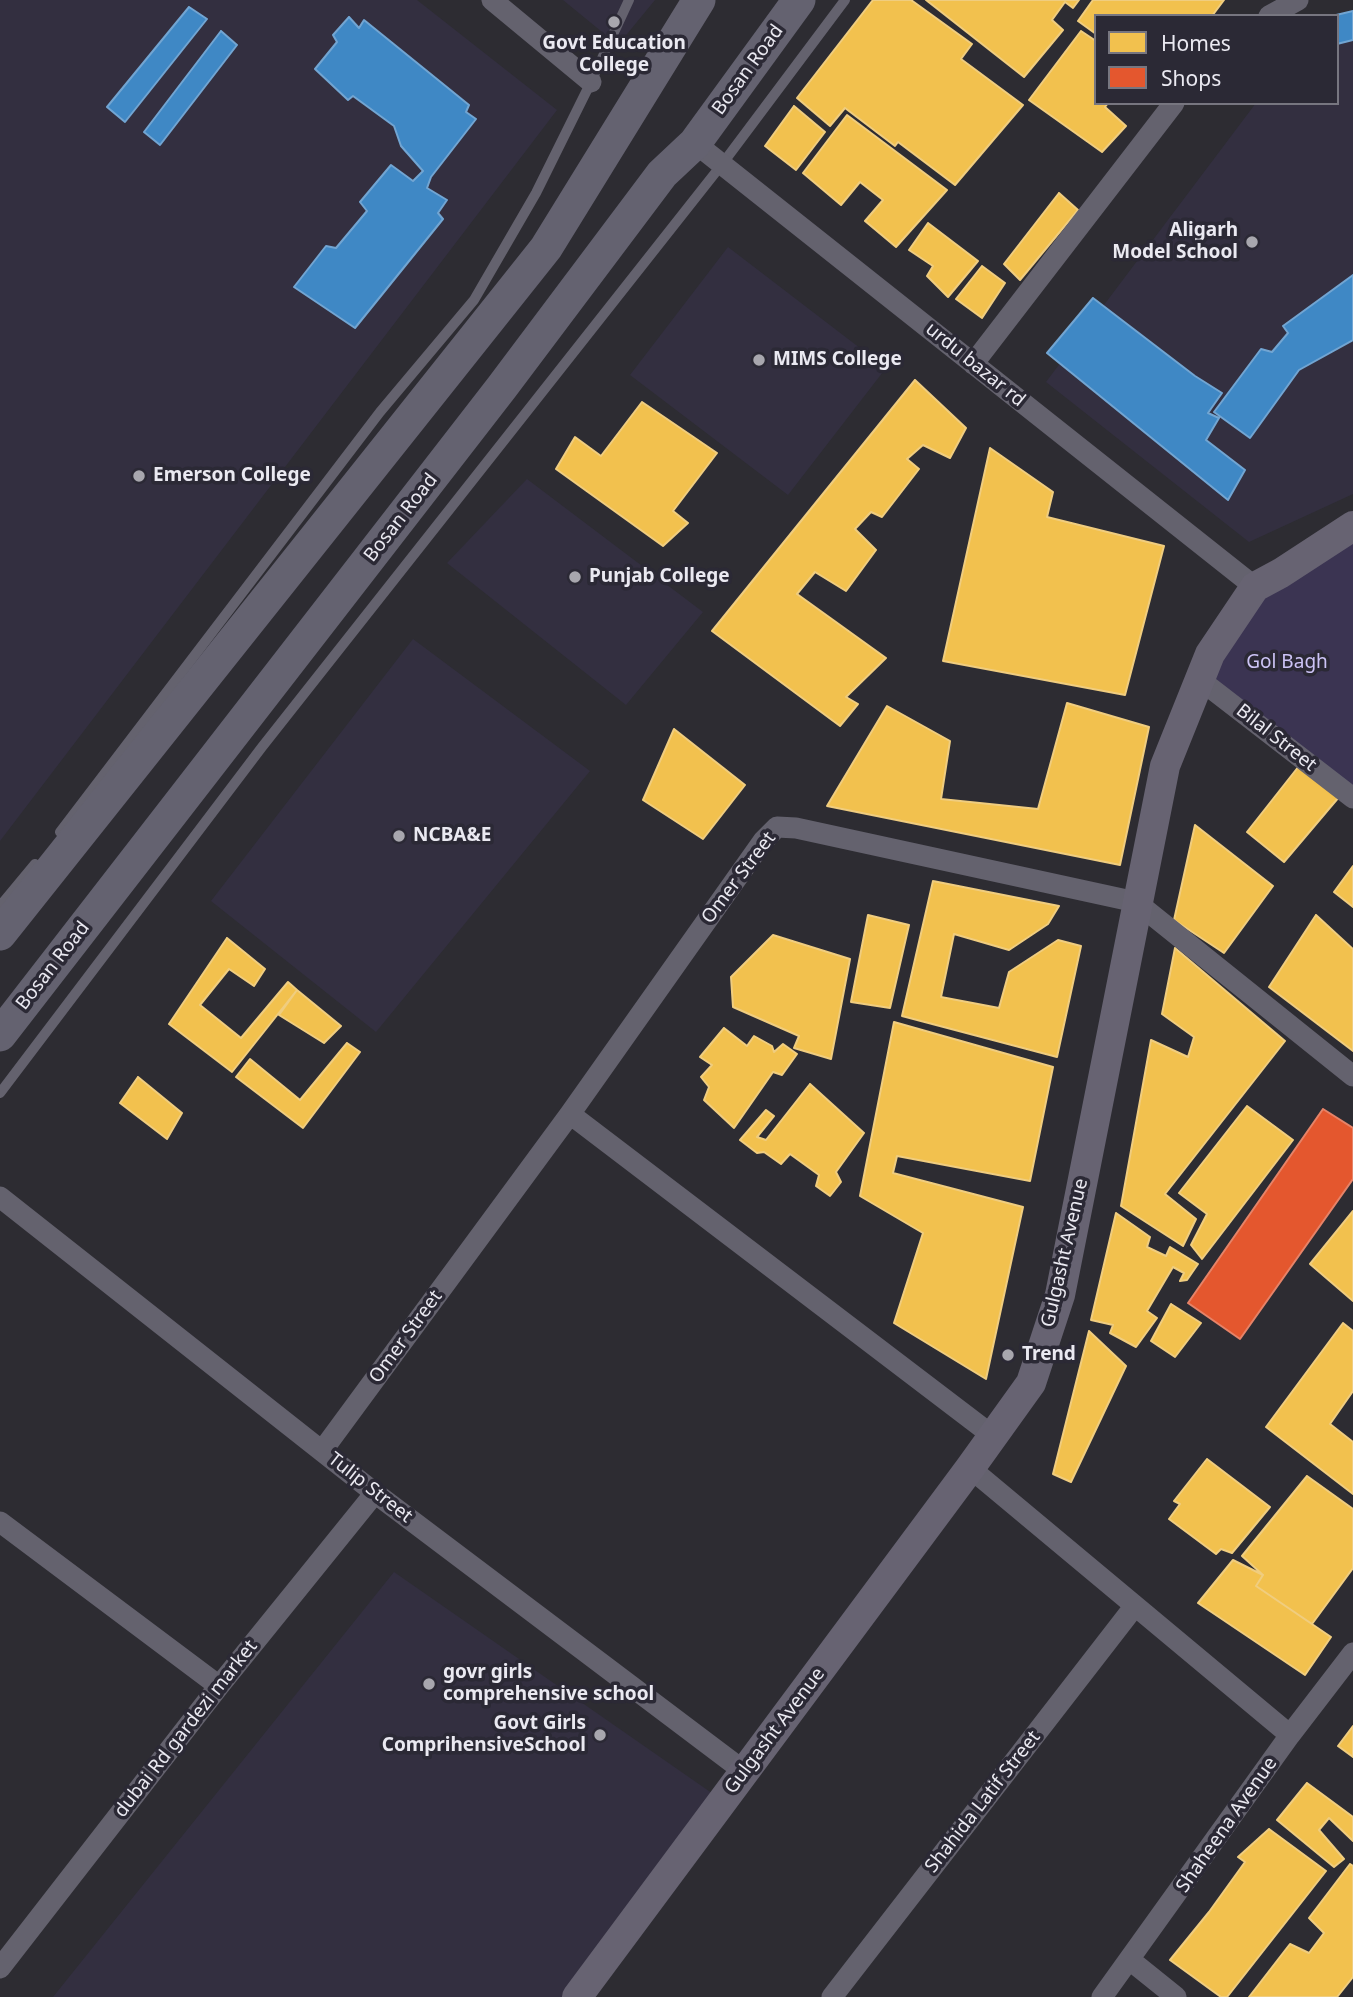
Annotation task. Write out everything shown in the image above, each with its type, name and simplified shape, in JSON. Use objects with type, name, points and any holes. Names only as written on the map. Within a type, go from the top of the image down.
[{"type":"main road","points":[[0,934],[546,248],[699,0]]},
{"type":"main road","name":"Bosan Road","points":[[0,1035],[502,387],[662,174],[695,143],[799,0]]},
{"type":"street","points":[[492,0],[591,82]]},
{"type":"street","points":[[1273,14],[1298,0]]},
{"type":"street","points":[[973,364],[1172,105]]},
{"type":"street","name":"urdu bazar rd","points":[[695,143],[1255,587]]},
{"type":"street","name":"Gulgasht Avenue","points":[[577,1997],[1031,1382],[1060,1295],[1165,766],[1210,654],[1255,587],[1353,526]]},
{"type":"street","name":"Bilal Street","points":[[1199,679],[1353,798]]},
{"type":"street","name":"Omer Street","points":[[322,1451],[569,1114],[763,841],[777,827],[796,828],[1136,902],[1353,1076]]},
{"type":"street","points":[[569,1114],[993,1436]]},
{"type":"street","name":"Tulip Street","points":[[0,1197],[375,1493],[745,1772]]},
{"type":"street","points":[[970,1468],[1290,1735]]},
{"type":"street","name":"dubai Rd gardezi market","points":[[0,1968],[219,1686],[375,1493]]},
{"type":"street","points":[[2,1529],[219,1686]]},
{"type":"street","name":"Shahida Latif Street","points":[[832,1997],[1134,1607]]},
{"type":"street","name":"Shaheena Avenue","points":[[1102,1997],[1290,1735],[1353,1653]]},
{"type":"street","points":[[1130,1960],[1176,1997]]},
{"type":"lane","points":[[56,837],[380,412],[474,300],[536,193],[629,0]]},
{"type":"lane","points":[[0,1093],[262,747],[723,163],[845,0]]},
{"type":"lane","points":[[0,906],[40,858]]},
{"type":"shaded area","name":"Emerson College","points":[[0,0],[417,0],[557,110],[0,841]]},
{"type":"shaded area","name":"Govt Education College","points":[[563,0],[655,0],[618,45]]},
{"type":"shaded area","name":"Aligarh Model School","points":[[1353,31],[1353,494],[1249,542],[1046,382],[1254,105],[1339,105],[1339,33]]},
{"type":"shaded area","points":[[728,247],[886,368],[788,495],[630,375]]},
{"type":"shaded area","points":[[527,479],[703,612],[626,705],[447,563]]},
{"type":"shaded area","name":"NCBA&E","points":[[413,639],[590,771],[376,1032],[211,901]]},
{"type":"shaded area","name":"govr girls comprehensive school","points":[[394,1572],[716,1796],[562,1997],[53,1997]]},
{"type":"green space","name":"Gol Bagh","points":[[1353,525],[1353,798],[1199,679],[1255,587]]},
{"type":"building: Homes","points":[[873,0],[911,0],[972,44],[961,59],[1023,105],[955,185],[898,142],[895,146],[845,108],[830,126],[797,98]]},
{"type":"building: Homes","points":[[926,0],[1079,0],[1073,8],[1065,2],[1052,20],[1063,30],[1024,77]]},
{"type":"building: Homes","points":[[1093,0],[1224,0],[1214,14],[1094,14],[1094,33],[1078,21]]},
{"type":"building: Homes","points":[[1081,31],[1094,40],[1094,105],[1106,105],[1105,107],[1126,126],[1102,152],[1029,100]]},
{"type":"building: Homes","points":[[794,106],[825,132],[796,170],[765,146]]},
{"type":"building: Homes","points":[[847,115],[947,190],[896,247],[865,221],[883,200],[860,182],[841,205],[803,173]]},
{"type":"building: Homes","points":[[1059,193],[1078,210],[1020,280],[1004,264]]},
{"type":"building: Homes","points":[[928,223],[978,261],[948,297],[927,276],[933,266],[909,250]]},
{"type":"building: Homes","points":[[982,266],[1005,283],[982,318],[956,299]]},
{"type":"building: Homes","points":[[915,380],[966,428],[950,458],[923,445],[907,459],[919,469],[882,517],[871,512],[855,529],[876,550],[846,591],[815,572],[797,594],[886,658],[846,697],[858,704],[840,726],[712,631]]},
{"type":"building: Homes","points":[[642,402],[717,453],[673,511],[688,523],[663,546],[556,469],[575,437],[601,456]]},
{"type":"building: Homes","points":[[990,448],[1053,492],[1047,517],[1164,546],[1125,695],[943,661]]},
{"type":"building: Homes","points":[[1067,703],[1149,727],[1120,865],[827,806],[887,706],[950,741],[941,799],[1038,809]]},
{"type":"building: Homes","points":[[674,729],[745,785],[703,839],[643,800]]},
{"type":"building: Homes","points":[[1299,766],[1339,797],[1284,862],[1247,832]]},
{"type":"building: Homes","points":[[1195,825],[1273,886],[1224,953],[1174,920]]},
{"type":"building: Homes","points":[[1353,866],[1353,907],[1334,892]]},
{"type":"building: Homes","points":[[933,881],[1059,906],[1048,924],[1009,950],[954,934],[941,997],[999,1008],[1009,972],[1058,940],[1081,946],[1057,1057],[902,1016]]},
{"type":"building: Homes","points":[[868,915],[909,925],[890,1008],[851,1002]]},
{"type":"building: Homes","points":[[1316,915],[1353,949],[1353,1051],[1269,987]]},
{"type":"building: Homes","points":[[773,935],[850,959],[831,1059],[794,1048],[799,1036],[733,1007],[731,977]]},
{"type":"building: Homes","points":[[227,938],[265,969],[254,986],[229,969],[200,1005],[241,1038],[288,982],[297,990],[232,1072],[169,1024]]},
{"type":"building: Homes","points":[[1175,948],[1285,1041],[1165,1194],[1196,1219],[1183,1246],[1121,1206],[1151,1040],[1188,1057],[1194,1037],[1162,1014]]},
{"type":"building: Homes","points":[[297,990],[341,1026],[324,1043],[279,1015]]},
{"type":"building: Homes","points":[[894,1022],[1053,1067],[1030,1181],[897,1156],[893,1173],[1023,1207],[986,1379],[894,1323],[923,1233],[860,1196]]},
{"type":"building: Homes","points":[[724,1028],[747,1046],[754,1036],[772,1046],[774,1052],[783,1044],[797,1054],[782,1075],[773,1072],[734,1128],[704,1100],[709,1087],[701,1077],[712,1065],[700,1057]]},
{"type":"building: Homes","points":[[347,1043],[360,1052],[303,1128],[236,1077],[250,1059],[300,1100]]},
{"type":"building: Homes","points":[[138,1077],[182,1113],[167,1139],[120,1103]]},
{"type":"building: Homes","points":[[810,1084],[864,1133],[836,1172],[841,1182],[830,1196],[816,1186],[819,1175],[790,1154],[781,1164],[764,1152],[757,1153],[740,1140],[766,1110],[774,1116],[757,1137],[766,1140]]},
{"type":"building: Homes","points":[[1247,1106],[1293,1140],[1202,1259],[1191,1245],[1207,1214],[1179,1193]]},
{"type":"building: Homes","points":[[1353,1211],[1353,1301],[1310,1264]]},
{"type":"building: Homes","points":[[1116,1213],[1150,1237],[1147,1247],[1166,1256],[1170,1247],[1198,1264],[1187,1280],[1180,1281],[1184,1273],[1173,1267],[1147,1311],[1157,1318],[1136,1347],[1110,1333],[1113,1325],[1091,1320]]},
{"type":"building: Homes","points":[[1171,1304],[1201,1323],[1175,1357],[1151,1341]]},
{"type":"building: Homes","points":[[1343,1323],[1353,1331],[1353,1391],[1330,1424],[1353,1442],[1353,1494],[1266,1427]]},
{"type":"building: Homes","points":[[1089,1331],[1126,1366],[1071,1482],[1053,1474]]},
{"type":"building: Homes","points":[[1207,1459],[1270,1507],[1232,1553],[1221,1549],[1216,1554],[1169,1519],[1180,1504],[1174,1501]]},
{"type":"building: Homes","points":[[1307,1476],[1353,1509],[1353,1568],[1312,1624],[1256,1586],[1263,1575],[1242,1556]]},
{"type":"building: Homes","points":[[1233,1560],[1263,1575],[1256,1586],[1331,1637],[1305,1675],[1198,1603]]},
{"type":"building: Homes","points":[[1353,1726],[1353,1757],[1338,1746]]},
{"type":"building: Homes","points":[[1307,1783],[1353,1817],[1353,1841],[1329,1818],[1319,1830],[1344,1859],[1334,1867],[1277,1820]]},
{"type":"building: Homes","points":[[1269,1829],[1326,1871],[1227,1997],[1221,1997],[1170,1960],[1245,1862],[1238,1857]]},
{"type":"building: Homes","points":[[1350,1864],[1353,1866],[1353,1977],[1337,1997],[1249,1997],[1290,1944],[1309,1953],[1324,1933],[1309,1918]]},
{"type":"building: Shops","points":[[1323,1109],[1353,1128],[1353,1179],[1240,1339],[1188,1303]]},
{"type":"building: Schools","points":[[189,7],[207,19],[125,122],[107,107]]},
{"type":"building: Schools","points":[[1353,11],[1353,40],[1339,44],[1339,14]]},
{"type":"building: Schools","points":[[349,17],[359,28],[364,20],[469,105],[466,112],[476,119],[431,177],[427,188],[447,200],[438,213],[443,219],[355,328],[294,287],[326,246],[336,248],[367,211],[360,202],[391,165],[413,181],[423,171],[401,146],[394,126],[353,96],[348,100],[315,69],[337,42],[333,35]]},
{"type":"building: Schools","points":[[221,31],[237,45],[160,145],[144,132]]},
{"type":"building: Schools","points":[[1353,275],[1353,340],[1299,370],[1250,438],[1214,412],[1261,349],[1272,352],[1288,333],[1283,326]]},
{"type":"building: Schools","points":[[1093,298],[1195,376],[1222,393],[1208,413],[1219,418],[1206,440],[1245,470],[1228,500],[1047,353]]},
{"type":"place","name":"Govt Education College","points":[[614,22]]},
{"type":"place","name":"Aligarh Model School","points":[[1252,242]]},
{"type":"place","name":"MIMS College","points":[[759,360]]},
{"type":"place","name":"Emerson College","points":[[139,476]]},
{"type":"place","name":"Punjab College","points":[[575,577]]},
{"type":"place","name":"NCBA&E","points":[[399,836]]},
{"type":"place","name":"Trend","points":[[1008,1355]]},
{"type":"place","name":"govr girls comprehensive school","points":[[429,1684]]},
{"type":"place","name":"Govt Girls ComprihensiveSchool","points":[[600,1735]]}]
